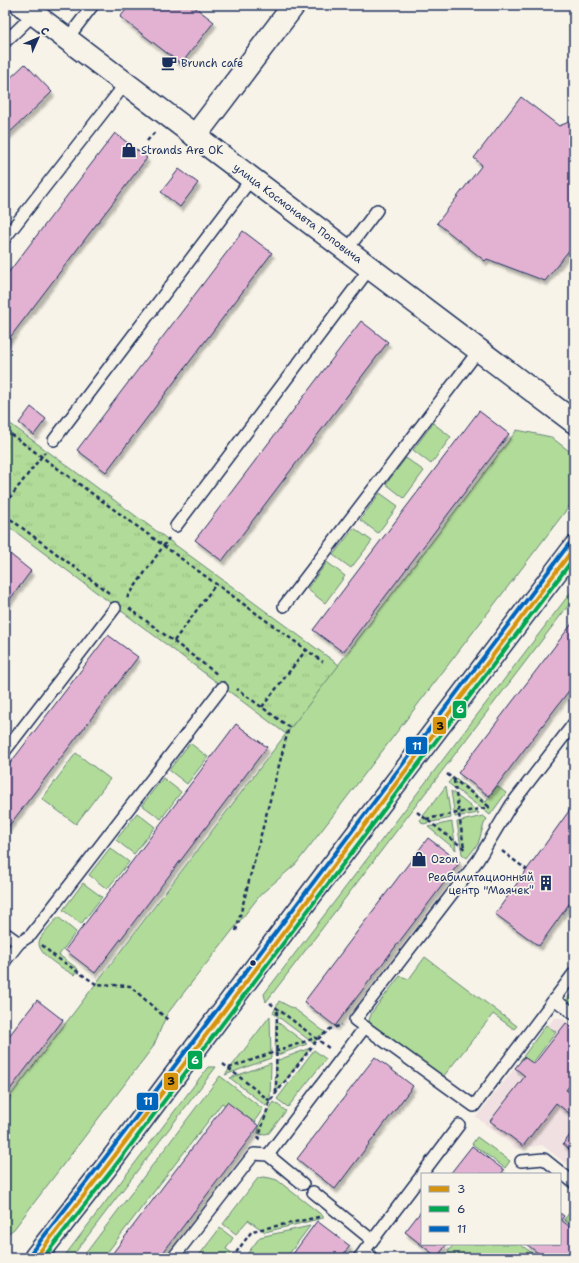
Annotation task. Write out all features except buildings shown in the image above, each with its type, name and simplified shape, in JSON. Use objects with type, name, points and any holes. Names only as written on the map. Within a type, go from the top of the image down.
[{"type":"main road","points":[[195,136],[294,5]]},
{"type":"main road","name":"улица Космонавта Поповича","points":[[28,10],[574,422]]},
{"type":"main road","points":[[36,1258],[574,548]]},
{"type":"lane","points":[[67,39],[94,5]]},
{"type":"lane","points":[[5,42],[28,10]]},
{"type":"lane","points":[[5,238],[126,84]]},
{"type":"lane","points":[[54,440],[252,178]]},
{"type":"lane","points":[[347,250],[377,210]]},
{"type":"lane","points":[[176,526],[370,268]]},
{"type":"lane","points":[[284,606],[479,350]]},
{"type":"lane","points":[[5,751],[119,606]]},
{"type":"lane","points":[[5,962],[19,943],[32,935],[225,683]]},
{"type":"lane","points":[[574,723],[511,805],[478,860],[356,1020],[474,1106],[574,973]]},
{"type":"lane","points":[[5,933],[19,943]]},
{"type":"lane","points":[[554,999],[574,1014]]},
{"type":"lane","points":[[268,1155],[365,1027]]},
{"type":"lane","points":[[423,1173],[459,1125]]},
{"type":"lane","points":[[173,1258],[254,1154],[268,1155],[303,1184]]},
{"type":"lane","points":[[521,1161],[544,1159],[574,1183]]},
{"type":"lane","points":[[365,1255],[372,1240],[421,1175]]},
{"type":"lane","points":[[312,1192],[372,1240]]},
{"type":"path","points":[[147,141],[156,130]]},
{"type":"path","points":[[5,430],[41,458],[323,662]]},
{"type":"path","points":[[5,504],[54,440]]},
{"type":"path","points":[[5,515],[119,606],[174,641],[225,683],[262,707],[288,727],[236,932]]},
{"type":"path","points":[[119,606],[164,547],[176,526]]},
{"type":"path","points":[[174,641],[216,584]]},
{"type":"path","points":[[262,707],[306,650]]},
{"type":"path","points":[[447,774],[503,818]]},
{"type":"path","points":[[454,779],[464,849]]},
{"type":"path","points":[[426,819],[490,807]]},
{"type":"path","points":[[417,812],[478,860]]},
{"type":"path","points":[[489,841],[527,870]]},
{"type":"path","points":[[32,935],[53,955],[96,984],[130,986],[168,1020]]},
{"type":"path","points":[[270,1003],[341,1058]]},
{"type":"path","points":[[276,1093],[277,1008]]},
{"type":"path","points":[[229,1068],[316,1039],[330,1029],[356,1020]]},
{"type":"path","points":[[254,1154],[270,1101],[316,1039]]},
{"type":"path","points":[[223,1064],[270,1101]]},
{"type":"path","points":[[232,1258],[252,1231],[339,1213]]},
{"type":"shaded area","points":[[554,1018],[562,1018],[574,1028],[574,1170],[542,1145],[517,1149],[476,1117]]},
{"type":"green space","points":[[5,420],[339,665],[286,734],[5,524]]},
{"type":"green space","points":[[433,423],[451,437],[431,464],[413,450]]},
{"type":"green space","points":[[517,430],[551,437],[573,454],[574,500],[296,864],[261,894],[167,1014],[153,1047],[14,1229],[5,1236],[5,1103]]},
{"type":"green space","points":[[406,458],[424,471],[404,498],[386,484]]},
{"type":"green space","points":[[380,493],[398,506],[378,533],[360,520]]},
{"type":"green space","points":[[354,528],[372,541],[351,568],[333,555]]},
{"type":"green space","points":[[327,562],[345,576],[325,603],[307,589]]},
{"type":"green space","points":[[574,588],[574,598],[266,1002],[264,994]]},
{"type":"green space","points":[[190,743],[208,757],[187,784],[169,770]]},
{"type":"green space","points":[[76,753],[110,779],[76,824],[42,799]]},
{"type":"green space","points":[[453,777],[486,802],[497,786],[506,793],[490,815],[448,783]]},
{"type":"green space","points":[[163,778],[181,792],[161,819],[142,805]]},
{"type":"green space","points":[[446,786],[451,818],[423,824],[420,820]]},
{"type":"green space","points":[[451,791],[479,813],[455,817]]},
{"type":"green space","points":[[137,813],[155,827],[134,854],[116,840]]},
{"type":"green space","points":[[483,816],[487,819],[478,844],[467,858],[462,854],[457,822]]},
{"type":"green space","points":[[452,823],[456,850],[428,827]]},
{"type":"green space","points":[[110,848],[129,862],[107,889],[89,875]]},
{"type":"green space","points":[[83,883],[102,897],[81,924],[63,910]]},
{"type":"green space","points":[[58,917],[76,932],[59,955],[78,969],[74,975],[57,965],[45,955],[39,944],[42,936]]},
{"type":"green space","points":[[425,957],[517,1026],[514,1029],[493,1014],[443,1077],[427,1064],[424,1069],[371,1026],[369,1020],[372,1012],[400,976],[409,979]]},
{"type":"green space","points":[[574,990],[574,1011],[565,1002]]},
{"type":"green space","points":[[279,1001],[296,1010],[326,1033],[319,1036],[313,1043],[273,1013]]},
{"type":"green space","points":[[270,1016],[271,1058],[225,1075]]},
{"type":"green space","points":[[276,1021],[307,1044],[275,1056]]},
{"type":"green space","points":[[546,1025],[556,1032],[529,1068],[520,1061]]},
{"type":"green space","points":[[310,1048],[275,1094],[276,1061]]},
{"type":"green space","points":[[314,1050],[326,1059],[288,1107],[277,1099]]},
{"type":"green space","points":[[271,1063],[270,1100],[266,1106],[230,1078]]},
{"type":"green space","points":[[208,1067],[216,1067],[71,1258],[63,1258]]},
{"type":"green space","points":[[220,1076],[263,1109],[256,1119],[255,1128],[222,1103],[103,1258],[82,1258]]},
{"type":"green space","points":[[274,1102],[286,1111],[269,1133],[261,1135],[258,1133],[260,1122]]},
{"type":"green space","points":[[477,1137],[510,1161],[505,1168],[472,1144]]},
{"type":"green space","points":[[263,1177],[277,1180],[323,1216],[323,1218],[265,1232],[248,1220],[236,1234],[223,1224],[258,1178]]},
{"type":"green space","points":[[572,1209],[574,1211],[574,1228],[564,1220]]},
{"type":"green space","points":[[310,1226],[286,1258],[244,1258],[260,1237]]},
{"type":"green space","points":[[220,1228],[233,1238],[226,1249],[232,1253],[229,1258],[197,1258]]},
{"type":"green space","points":[[453,1245],[521,1245],[538,1258],[443,1258]]},
{"type":"transit line","name":"11","points":[[30,1254],[102,1162],[569,544]]},
{"type":"transit line","name":"3","points":[[35,1258],[107,1166],[574,548]]},
{"type":"transit line","name":"6","points":[[43,1258],[112,1170],[574,558]]},
{"type":"place","name":"Brunch cafe","points":[[169,63]]},
{"type":"place","name":"Strands Are OK","points":[[129,150]]},
{"type":"place","name":"Ozon","points":[[419,859]]},
{"type":"place","name":"Реабилитационный центр \"Маячек\"","points":[[546,883]]}]
